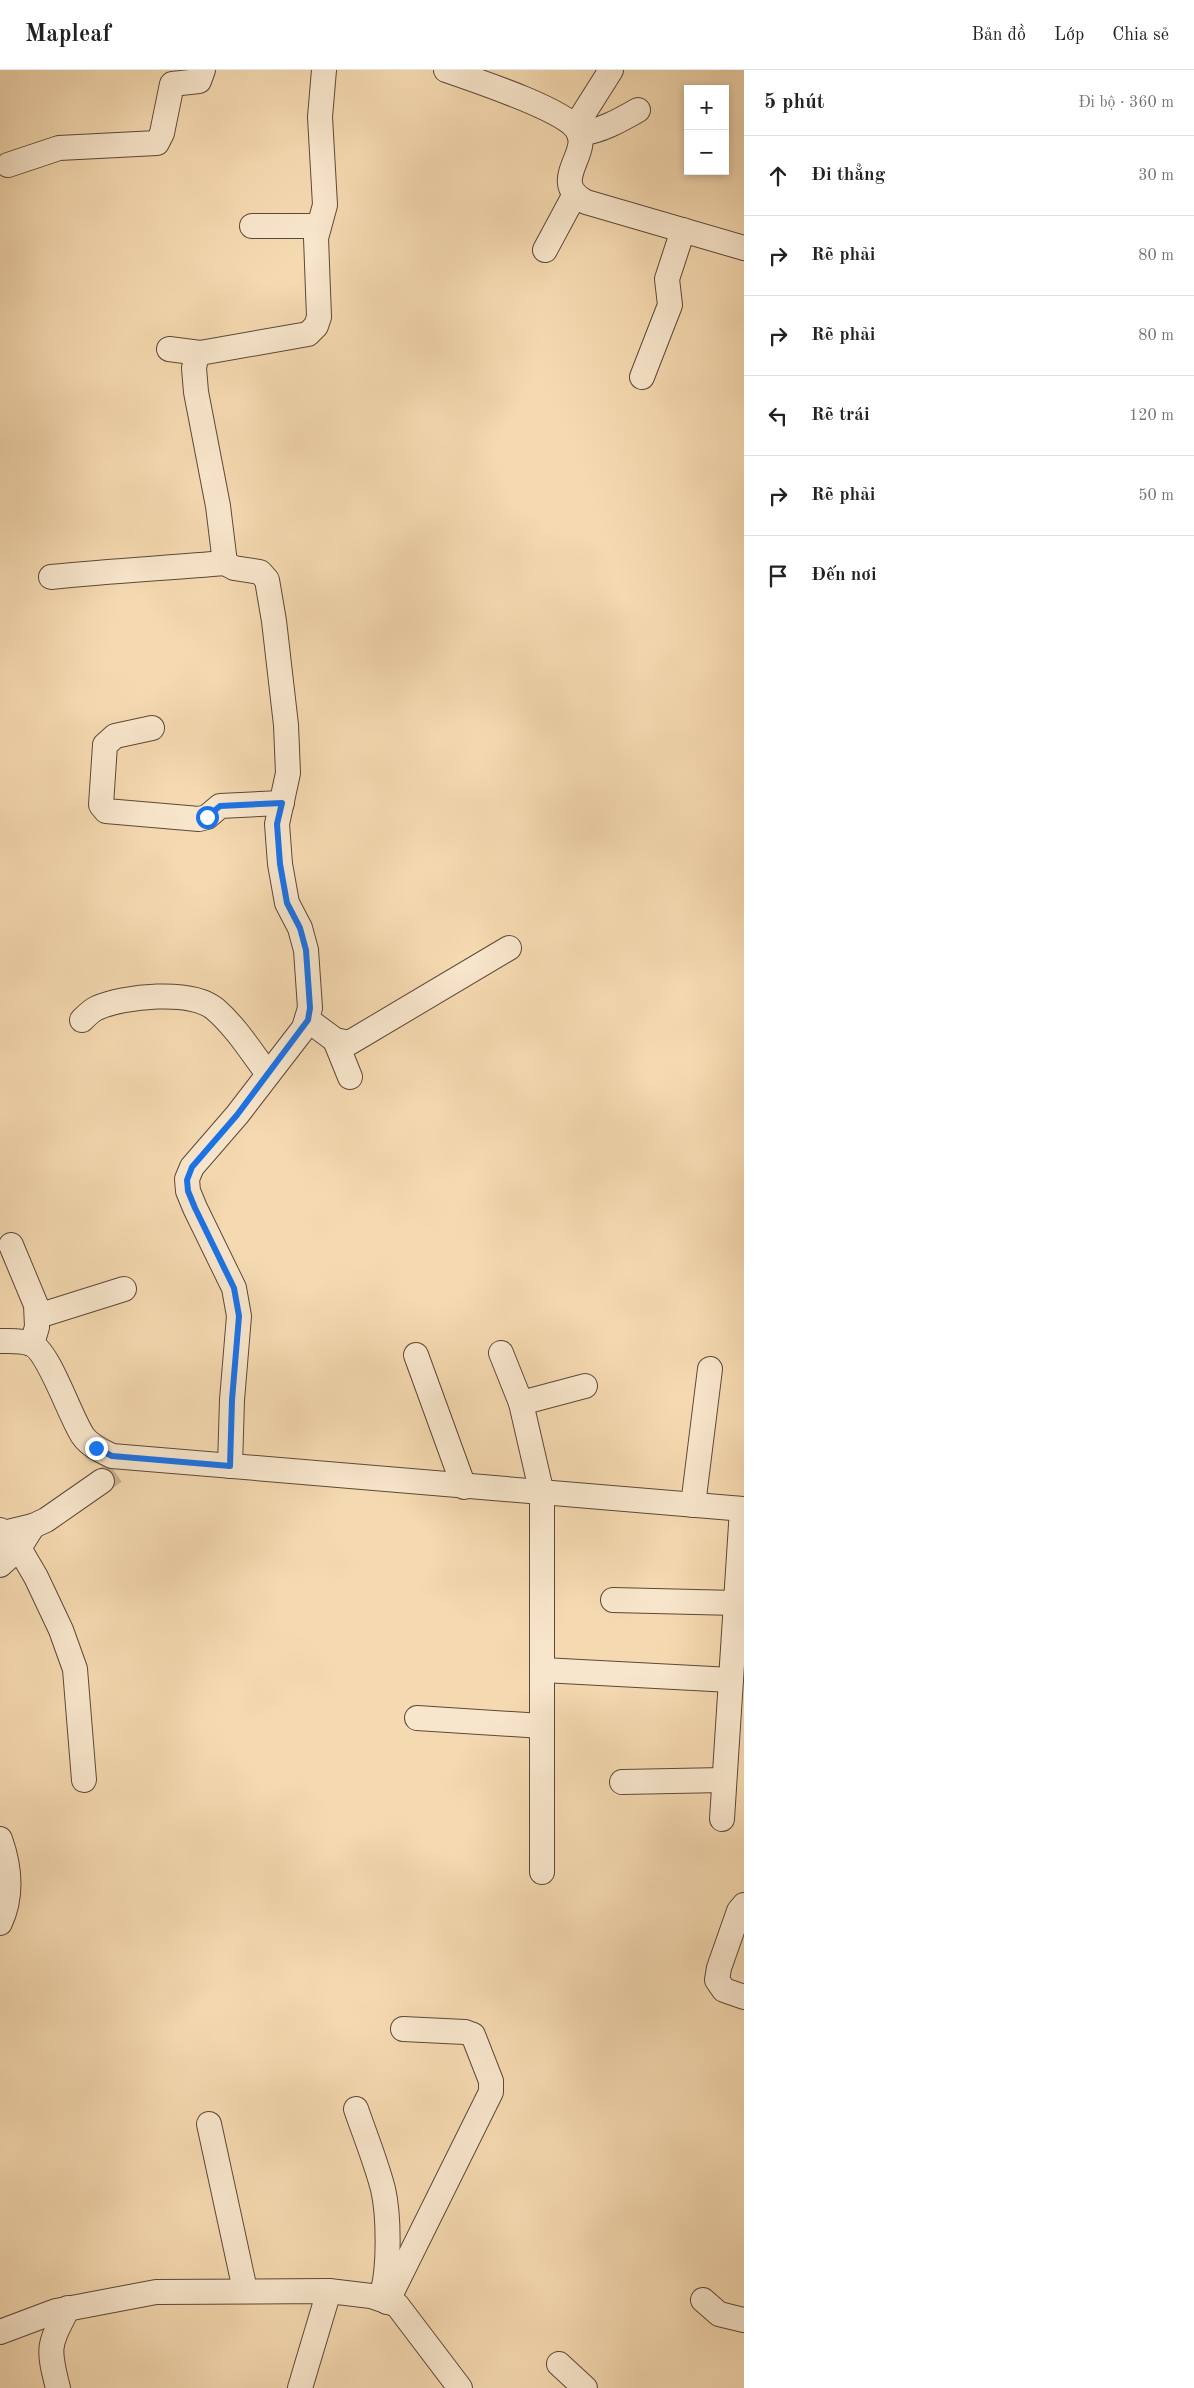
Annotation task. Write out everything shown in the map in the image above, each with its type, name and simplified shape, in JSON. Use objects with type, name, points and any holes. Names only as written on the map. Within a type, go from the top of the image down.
[{"type":"street","points":[[8,165],[59,148],[157,143],[162,133],[172,84],[199,81],[204,70]]},
{"type":"street","points":[[169,349],[200,353],[308,334],[312,330],[319,317],[316,238],[325,205],[320,116],[324,70]]},
{"type":"street","points":[[446,70],[497,78],[577,130],[592,132],[617,123],[638,110]]},
{"type":"street","points":[[610,70],[577,130],[580,144],[570,177],[570,189],[574,196],[586,202],[744,248]]},
{"type":"street","points":[[545,250],[574,196]]},
{"type":"street","points":[[252,226],[318,226]]},
{"type":"street","points":[[642,377],[670,305],[667,279],[683,230]]},
{"type":"street","points":[[200,353],[196,358],[194,368],[196,392],[218,506],[225,563]]},
{"type":"street","points":[[51,577],[125,569],[161,569],[225,563],[234,568],[260,572],[267,580],[286,725],[288,773],[277,824],[280,864],[287,903],[300,928],[306,950],[310,1008],[308,1020],[237,1115],[192,1167],[187,1180],[188,1191],[195,1208],[234,1288],[239,1316],[232,1400],[230,1466]]},
{"type":"street","points":[[152,728],[115,736],[105,745],[101,805],[106,810],[199,819],[207,817],[220,806],[282,803]]},
{"type":"street","points":[[308,1020],[335,1040],[349,1043],[509,948]]},
{"type":"street","points":[[82,1020],[96,1008],[146,997],[175,995],[198,1000],[215,1008],[268,1074]]},
{"type":"street","points":[[335,1040],[350,1077]]},
{"type":"street","points":[[11,1244],[36,1305],[38,1316],[32,1344]]},
{"type":"street","points":[[38,1316],[124,1289]]},
{"type":"street","points":[[0,1341],[32,1344],[47,1358],[54,1378],[84,1438],[96,1448],[112,1456],[116,1470]]},
{"type":"street","points":[[501,1353],[521,1403],[542,1494],[542,1872]]},
{"type":"street","points":[[416,1355],[464,1487]]},
{"type":"street","points":[[693,1505],[710,1369]]},
{"type":"street","points":[[521,1403],[585,1386]]},
{"type":"street","points":[[6,1537],[39,1523],[116,1470],[230,1466],[542,1494],[743,1509],[731,1680],[733,1761],[722,1819]]},
{"type":"street","points":[[0,1565],[6,1537]]},
{"type":"street","points":[[6,1537],[36,1577],[61,1630],[75,1669],[84,1780]]},
{"type":"street","points":[[613,1600],[736,1603]]},
{"type":"street","points":[[542,1670],[731,1680]]},
{"type":"street","points":[[418,1718],[542,1726]]},
{"type":"street","points":[[622,1782],[733,1761]]},
{"type":"street","points":[[0,1839],[11,1883],[5,1913],[0,1923]]},
{"type":"street","points":[[744,1905],[739,1911],[719,1968],[717,1980],[724,1990],[744,1997]]},
{"type":"street","points":[[383,2300],[491,2092],[491,2081],[474,2035],[465,2032],[403,2029]]},
{"type":"street","points":[[356,2109],[383,2190],[387,2251],[383,2300]]},
{"type":"street","points":[[209,2124],[245,2290]]},
{"type":"street","points":[[0,2332],[68,2308],[165,2291],[329,2291],[383,2300],[396,2305],[460,2388]]},
{"type":"street","points":[[300,2388],[329,2291]]},
{"type":"street","points":[[703,2300],[719,2314],[744,2320]]},
{"type":"street","points":[[58,2388],[51,2358],[51,2341],[68,2308]]},
{"type":"street","points":[[559,2364],[585,2388]]},
{"type":"tunnel","points":[[102,1481],[115,1472]]},
{"type":"route","points":[[96,1448],[112,1456],[230,1466],[232,1400],[239,1316],[234,1288],[195,1208],[188,1191],[187,1180],[192,1167],[237,1115],[304,1028],[308,1020],[310,1008],[306,950],[300,928],[287,903],[280,864],[277,824],[282,803],[220,806],[207,817]]}]
